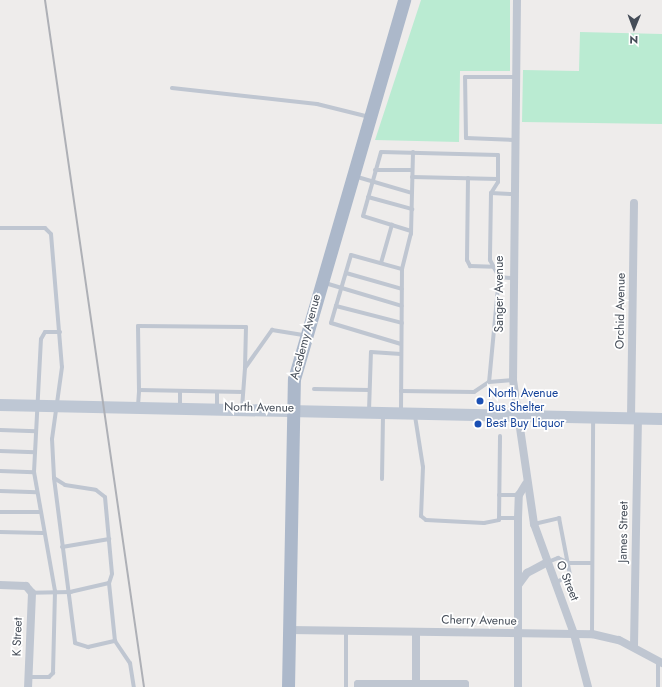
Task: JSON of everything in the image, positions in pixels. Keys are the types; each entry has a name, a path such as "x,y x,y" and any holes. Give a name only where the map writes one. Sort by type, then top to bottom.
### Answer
{"main road":[{"name":"Academy Avenue","path":"288,687 292,409 294,379 304,335 404,0"}],"street":[{"name":"Sanger Avenue","path":"517,0 511,278 513,380 526,484"},
{"name":"Orchid Avenue","path":"634,204 634,418"},
{"name":"North Avenue","path":"0,405 217,407 401,412 517,413 593,418 662,418"},
{"name":"James Street","path":"634,418 634,646"},
{"path":"518,687 518,518 519,495 526,484"},
{"name":"O Street","path":"526,484 534,524 546,563 574,634 588,687"},
{"path":"519,584 527,573 546,563"},
{"path":"0,585 31,590"},
{"name":"K Street","path":"28,687 31,590"},
{"name":"Cherry Avenue","path":"289,630 592,634 634,646 660,662"},
{"path":"416,632 416,684"},
{"path":"358,687 358,684 465,684 465,687"}],"lane":[{"path":"514,140 466,138 465,77 516,77"},
{"path":"172,88 317,104 369,117"},
{"path":"411,230 363,216 381,152 495,154 499,156 498,179 492,193 490,260 499,277 490,382"},
{"path":"401,412 402,269 411,230 413,152"},
{"path":"376,170 412,170"},
{"path":"352,175 412,194"},
{"path":"412,177 498,179"},
{"path":"468,178 467,260 470,266 493,267"},
{"path":"492,193 512,194"},
{"path":"368,197 412,209"},
{"path":"381,263 392,225"},
{"path":"0,228 46,228 51,234 60,332 60,405 52,439 54,478 62,546 71,592 75,643 88,647 115,641"},
{"path":"401,344 333,325 336,306 351,255 402,269"},
{"path":"346,273 402,289"},
{"path":"499,277 511,278"},
{"path":"320,282 402,306"},
{"path":"336,306 402,323"},
{"path":"138,406 138,326 246,327 246,368 242,408"},
{"path":"246,368 272,330 304,335"},
{"path":"28,677 49,677 52,673 55,591 43,533 34,472 42,334 60,332"},
{"path":"369,411 371,352 401,354"},
{"path":"401,391 474,392 490,382 513,380"},
{"path":"314,389 369,390"},
{"path":"139,390 243,392"},
{"path":"180,391 180,407"},
{"path":"217,392 217,407"},
{"path":"382,479 384,411"},
{"path":"415,412 423,467 421,516 434,522 497,522 499,518 500,436"},
{"path":"592,634 593,418"},
{"path":"0,430 36,431"},
{"path":"0,451 35,452"},
{"path":"0,471 34,472"},
{"path":"54,478 65,485 102,492 105,497 112,574 108,584 115,641 130,662 134,687"},
{"path":"0,492 37,492"},
{"path":"499,495 519,495"},
{"path":"0,512 40,512"},
{"path":"499,518 518,518"},
{"path":"534,524 559,518 569,563 570,575 555,583"},
{"path":"0,532 43,533"},
{"path":"62,546 108,539"},
{"path":"546,563 558,558 569,563 592,563"},
{"path":"31,590 71,592 108,584"},
{"path":"346,631 346,687"},
{"path":"658,687 660,662"}],"green space":[{"path":"421,0 510,0 510,71 460,71 459,142 375,140"},
{"path":"580,32 662,34 662,124 522,122 523,70 579,71"}],"railway":[{"path":"45,0 144,687"}],"place":[{"name":"North Avenue Bus Shelter","path":"480,401"},
{"name":"Best Buy Liquor","path":"478,424"}]}
